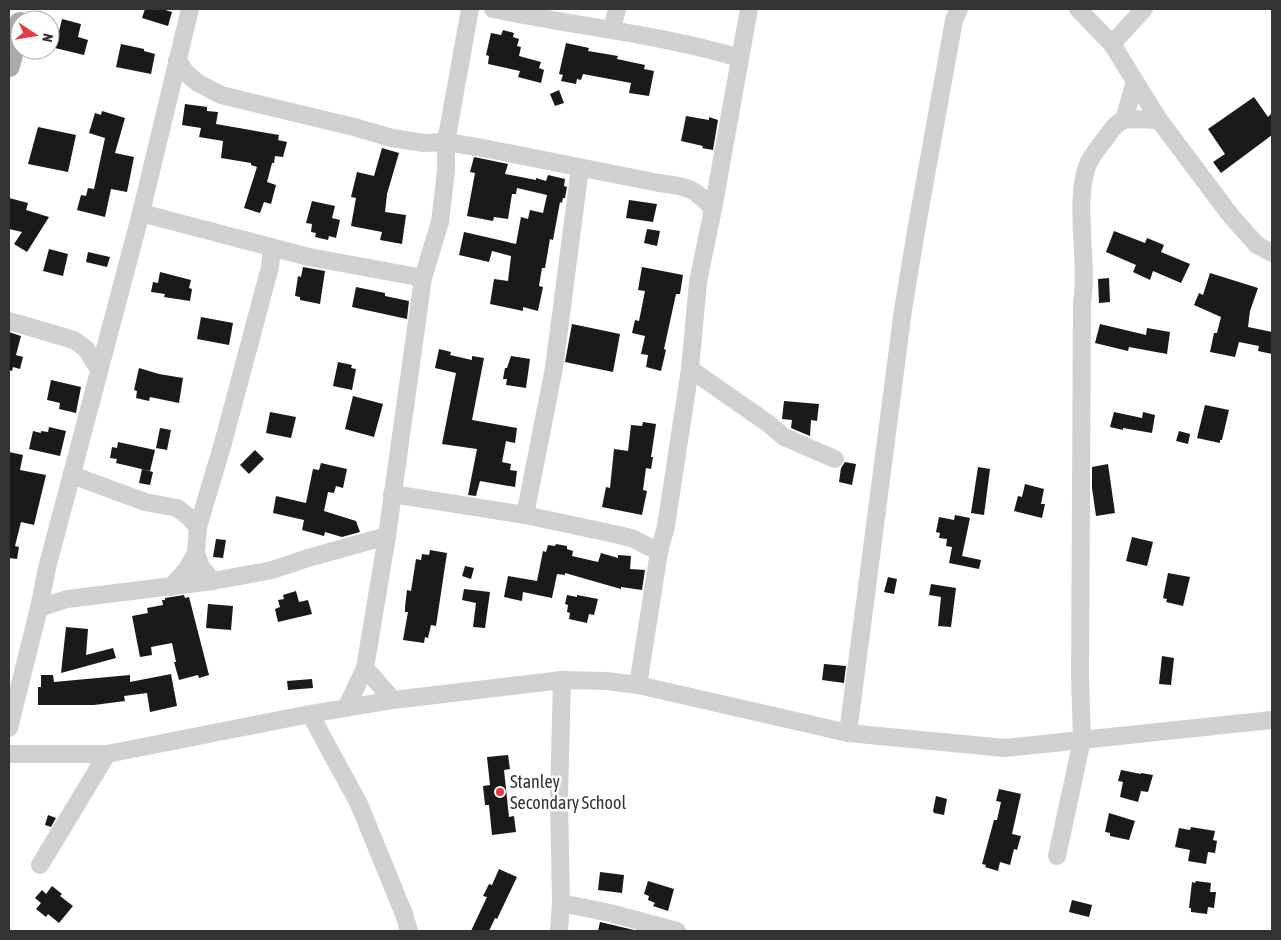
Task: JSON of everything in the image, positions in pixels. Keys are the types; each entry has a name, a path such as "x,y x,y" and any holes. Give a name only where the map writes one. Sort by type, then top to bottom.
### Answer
{"street":[{"path":"9,728 40,608 47,568 141,213 190,9"},
{"path":"346,708 365,668 387,536 423,278 440,222 446,171 446,142 470,9"},
{"path":"493,9 556,22 612,29 689,44 740,58"},
{"path":"612,29 617,9"},
{"path":"638,684 659,552 666,526 690,369 698,282 749,9"},
{"path":"848,733 903,310 954,20 959,9"},
{"path":"1078,9 1112,44 1159,120 1231,216 1257,245 1272,254"},
{"path":"1112,44 1144,9"},
{"path":"177,60 187,74 198,83 222,95 392,138 424,143 446,142 687,188 700,194 713,209"},
{"path":"1124,120 1135,81"},
{"path":"1056,856 1082,740 1080,677 1082,303 1085,285 1082,214 1083,186 1088,164 1097,149 1117,124 1124,120 1159,120"},
{"path":"424,143 446,171"},
{"path":"525,515 554,368 580,168"},
{"path":"141,213 309,256 423,278"},
{"path":"172,587 187,569 196,553 198,526 270,267 272,247"},
{"path":"9,321 74,340 86,349 99,369"},
{"path":"74,340 109,331"},
{"path":"690,369 769,424 784,438 835,459"},
{"path":"72,475 145,502 178,508 198,526"},
{"path":"392,494 525,515 634,539 659,552"},
{"path":"634,539 666,526"},
{"path":"40,608 67,599 172,587 272,570 387,536"},
{"path":"196,553 201,566 213,581"},
{"path":"365,668 393,700"},
{"path":"9,754 107,754 310,714 393,700 562,680 638,684 848,733 1005,748 1272,718"},
{"path":"559,931 561,903 559,799 562,680"},
{"path":"310,714 359,804 404,914 408,931"},
{"path":"40,865 107,754"},
{"path":"561,903 610,913 677,931"}],"building":[{"path":"145,9 162,9 172,12 168,26 142,18"},
{"path":"62,19 81,24 78,37 88,40 84,55 60,49"},
{"path":"503,30 514,33 513,37 519,39 517,46 521,47 519,56 541,62 539,68 544,70 541,83 518,77 520,71 488,64 489,56 486,55 491,33 501,35"},
{"path":"566,43 589,48 588,51 618,56 617,59 645,65 644,69 654,71 649,96 629,93 631,83 583,74 581,80 577,79 576,84 561,81 563,75 559,74"},
{"path":"121,44 144,49 144,51 155,54 151,74 116,67"},
{"path":"559,90 564,103 555,106 550,94"},
{"path":"1254,97 1268,117 1272,113 1272,135 1221,173 1213,162 1225,154 1208,129"},
{"path":"185,104 207,107 207,111 218,112 216,124 279,135 278,140 287,142 283,157 275,156 267,182 276,185 271,204 264,202 260,213 244,208 257,167 251,165 251,163 221,158 223,141 199,137 201,128 182,125"},
{"path":"102,111 125,118 115,153 134,157 127,192 111,189 105,217 77,210 81,195 86,196 88,188 94,189 105,138 89,133 95,113 101,115"},
{"path":"686,116 709,120 709,117 718,120 713,150 681,141"},
{"path":"38,127 76,135 68,172 28,164"},
{"path":"382,148 399,153 387,194 385,212 406,215 402,244 380,240 382,232 351,226 356,198 351,197 357,172 374,176"},
{"path":"474,157 508,164 505,174 546,181 548,175 565,179 564,186 567,187 565,198 563,198 562,203 560,202 553,240 550,239 545,268 542,268 539,286 543,287 538,311 523,307 523,311 490,304 494,279 508,281 511,256 492,251 489,262 459,255 464,232 516,244 521,217 528,219 530,210 543,213 547,195 517,188 516,194 512,194 508,219 494,217 493,221 467,216 475,173 470,172"},
{"path":"9,198 28,203 26,210 49,217 27,252 14,244 22,232 9,229"},
{"path":"629,200 657,204 653,222 626,218"},
{"path":"312,201 335,206 332,218 340,220 336,238 329,236 328,240 315,237 316,233 311,232 312,224 306,223"},
{"path":"647,229 660,231 657,246 644,243"},
{"path":"1114,231 1145,243 1147,238 1164,245 1161,252 1190,264 1181,283 1153,271 1150,280 1133,272 1136,265 1106,252"},
{"path":"49,249 68,254 63,276 43,271"},
{"path":"88,252 110,257 107,267 86,262"},
{"path":"303,267 325,271 320,304 300,300 300,297 295,296 298,276 301,277"},
{"path":"642,267 683,275 680,294 676,294 661,371 646,367 648,355 641,354 645,336 632,333 635,320 639,321 645,291 638,290"},
{"path":"160,272 191,280 189,288 192,289 190,301 164,297 165,294 151,292 153,282 158,283"},
{"path":"1210,273 1258,288 1250,311 1248,327 1272,332 1272,354 1258,351 1259,346 1239,342 1235,357 1210,352 1214,333 1217,333 1221,317 1194,305 1199,293 1203,295"},
{"path":"1109,278 1110,302 1099,303 1098,279"},
{"path":"356,287 385,293 385,296 409,301 407,319 352,307"},
{"path":"201,317 233,323 229,345 197,339"},
{"path":"572,324 620,334 613,372 565,362"},
{"path":"1100,324 1146,335 1147,328 1170,332 1167,354 1129,347 1128,351 1095,343"},
{"path":"9,332 21,336 16,355 23,357 20,369 13,367 12,371 9,370"},
{"path":"439,349 451,352 450,355 472,360 472,356 484,358 472,420 517,428 515,443 506,441 502,462 511,464 510,470 517,471 515,487 480,481 476,496 468,495 477,449 442,444 456,373 435,368"},
{"path":"511,356 530,359 526,388 506,385 507,379 503,379 505,368 507,368"},
{"path":"338,362 352,365 351,368 356,369 352,390 333,386"},
{"path":"139,368 183,378 179,403 150,397 149,401 136,398 137,391 134,390"},
{"path":"51,380 81,387 76,413 59,409 60,403 47,400"},
{"path":"353,396 383,404 374,437 345,429"},
{"path":"784,401 819,404 817,421 811,420 810,436 791,428 792,420 782,419"},
{"path":"1205,405 1229,410 1220,443 1197,438"},
{"path":"270,412 296,417 291,438 266,433"},
{"path":"1114,412 1142,418 1143,412 1155,415 1152,433 1110,427"},
{"path":"643,422 656,424 651,469 646,468 643,490 647,491 642,515 602,507 606,487 610,488 614,449 628,451 631,425 642,426"},
{"path":"49,427 66,431 60,456 29,449 33,431 48,432"},
{"path":"160,428 171,430 167,450 156,448"},
{"path":"1179,431 1190,434 1188,444 1176,441"},
{"path":"118,442 155,450 150,471 116,463 117,459 110,458 112,447 117,448"},
{"path":"255,450 264,459 249,474 240,465"},
{"path":"9,452 23,455 20,470 46,475 34,525 21,522 15,546 19,547 17,559 9,558"},
{"path":"845,462 856,464 852,485 839,482 841,468"},
{"path":"321,463 347,469 343,488 336,486 334,493 328,492 324,511 356,521 360,532 342,537 325,532 324,536 302,530 304,520 273,513 276,496 306,503 313,469 319,470"},
{"path":"1108,464 1115,513 1096,516 1092,488 1092,467"},
{"path":"978,467 990,469 984,515 971,513"},
{"path":"142,469 153,472 150,485 139,483"},
{"path":"1025,484 1044,489 1041,504 1045,504 1042,518 1014,511 1018,496 1022,497"},
{"path":"955,515 970,518 962,556 981,560 979,569 949,563 952,547 946,546 947,539 939,538 940,533 936,532 939,517 954,520"},
{"path":"1132,537 1153,542 1147,566 1126,561"},
{"path":"216,539 226,540 223,558 213,557"},
{"path":"556,544 567,546 567,549 573,551 572,556 598,562 601,553 618,558 618,555 631,556 630,569 645,570 642,590 621,587 621,589 565,573 565,575 557,574 552,598 523,592 522,601 504,597 508,576 537,581 543,551 546,552 548,545 555,546"},
{"path":"430,550 447,553 436,626 431,625 428,638 425,637 424,643 403,640 408,612 405,612 407,590 411,591 416,559 421,560 422,554 429,555"},
{"path":"465,566 474,568 471,579 462,576"},
{"path":"1168,573 1190,577 1183,606 1166,602 1167,599 1163,598"},
{"path":"888,577 897,579 894,594 884,592"},
{"path":"931,584 956,588 951,627 938,626 941,597 929,595"},
{"path":"464,589 490,592 485,628 473,627 476,603 462,600"},
{"path":"296,591 299,602 308,600 312,614 278,622 275,609 280,607 278,600 284,599 283,595"},
{"path":"184,595 185,598 189,597 209,675 199,678 198,675 179,680 174,662 176,662 172,643 151,647 152,655 140,657 132,616 148,613 147,608 163,605 162,600 165,600 165,598"},
{"path":"567,595 598,599 594,615 589,614 587,623 569,619 568,605 565,604"},
{"path":"208,604 233,606 231,630 206,628"},
{"path":"66,627 88,629 86,655 113,648 116,658 61,673"},
{"path":"1162,656 1174,658 1171,685 1159,684"},
{"path":"824,664 846,666 844,683 822,680"},
{"path":"171,674 177,706 150,712 147,693 124,696 125,701 94,705 38,705 38,687 41,687 41,675 53,675 54,682 130,675 130,682"},
{"path":"312,679 313,688 288,690 287,681"},
{"path":"508,755 510,769 504,770 509,817 514,816 516,832 492,835 489,805 485,805 483,786 490,785 487,757"},
{"path":"1121,770 1153,775 1148,792 1141,791 1138,802 1120,797 1123,782 1118,781"},
{"path":"999,789 1021,794 1012,834 1021,836 1017,850 1014,849 1010,865 1000,862 998,871 985,867 986,865 982,864 994,820 997,820 1001,802 996,801"},
{"path":"936,796 947,799 944,815 934,813 933,811"},
{"path":"1109,813 1135,821 1129,840 1110,836 1110,833 1105,832"},
{"path":"48,815 56,818 51,827 45,825"},
{"path":"1191,827 1215,831 1213,840 1217,841 1215,853 1208,852 1206,864 1188,861 1190,850 1175,847 1179,828 1190,830"},
{"path":"499,869 517,877 497,919 495,918 489,931 471,931 487,897 483,896 489,884 492,885"},
{"path":"600,872 624,875 622,893 598,890"},
{"path":"648,881 674,889 668,911 653,906 655,903 648,900 649,896 644,894"},
{"path":"1196,881 1211,883 1210,892 1216,892 1214,908 1208,907 1207,914 1191,912 1191,908 1189,908 1192,882 1195,883"},
{"path":"52,886 62,894 60,896 73,906 59,923 48,914 46,917 36,909 41,903 35,898 42,890 46,894"},
{"path":"1072,900 1092,905 1089,917 1069,912"},
{"path":"600,922 634,930 634,931 598,931"}],"place":[{"name":"Stanley Secondary School","path":"500,792"}]}
